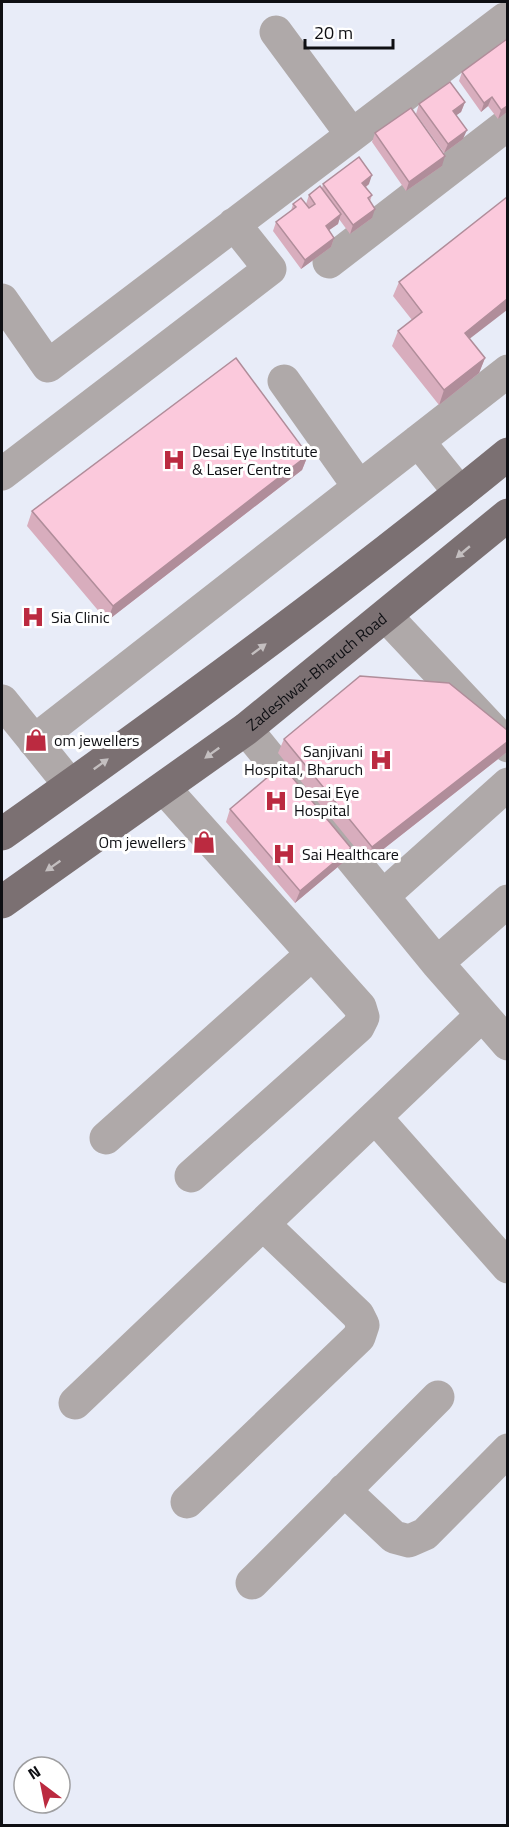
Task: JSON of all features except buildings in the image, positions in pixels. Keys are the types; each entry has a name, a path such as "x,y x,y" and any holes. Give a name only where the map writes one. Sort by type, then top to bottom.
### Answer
{"main road":[{"path":"2,834 236,666 507,454"},
{"name":"Zadeshwar-Bharuch Road","path":"2,902 246,729 507,515"}],"street":[{"path":"2,300 48,366 505,20"},
{"path":"276,32 352,135"},
{"path":"328,262 507,124"},
{"path":"2,474 270,269 234,224"},
{"path":"34,741 507,371"},
{"path":"284,381 359,487"},
{"path":"418,441 460,493"},
{"path":"386,616 507,746"},
{"path":"2,702 70,785"},
{"path":"246,729 384,895 437,963 506,1040"},
{"path":"384,895 507,784"},
{"path":"164,788 360,1007 363,1017 358,1027 190,1176"},
{"path":"437,963 507,901"},
{"path":"106,1138 312,954"},
{"path":"75,1403 482,1015"},
{"path":"375,1117 507,1267"},
{"path":"187,1502 359,1337 363,1325 358,1314 263,1224"},
{"path":"252,1583 438,1397"},
{"path":"344,1490 394,1538 409,1541 425,1534 507,1450"}],"place":[{"name":"Desai Eye Institute & Laser Centre","path":"174,460"},
{"name":"Sia Clinic","path":"33,617"},
{"name":"om jewellers","path":"36,740"},
{"name":"Sanjivani Hospital, Bharuch","path":"381,760"},
{"name":"Desai Eye Hospital","path":"276,801"},
{"name":"Om jewellers","path":"204,842"},
{"name":"Sai Healthcare","path":"284,854"}]}
